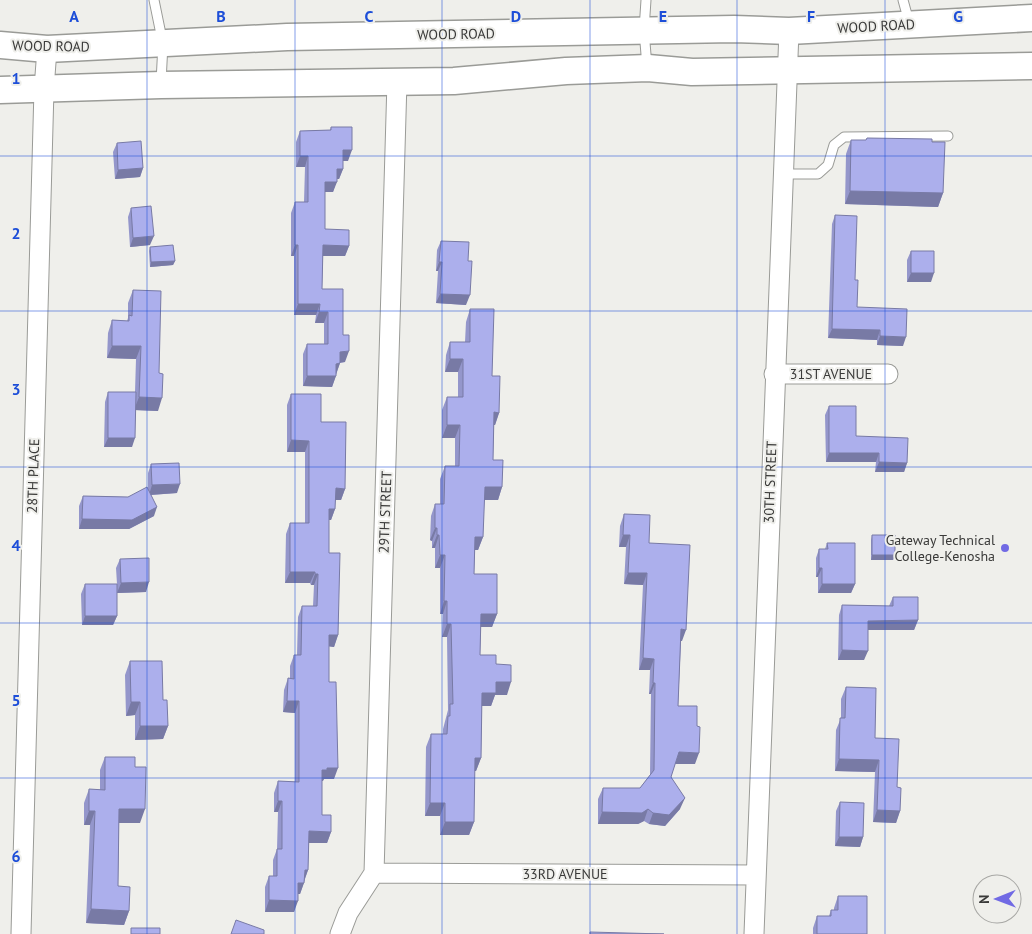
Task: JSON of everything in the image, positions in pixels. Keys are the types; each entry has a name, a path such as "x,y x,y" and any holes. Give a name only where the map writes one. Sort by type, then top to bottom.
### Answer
{"street":[{"name":"WOOD ROAD","path":"0,45 47,49 645,21 789,31 906,12 1032,18"},
{"name":"30TH STREET","path":"754,934 774,374 789,31"},
{"name":"28TH PLACE","path":"21,934 44,89 47,49"},
{"path":"0,90 161,85 454,81 566,71 648,68 692,72 787,72 1032,66"},
{"name":"29TH STREET","path":"374,873 398,81"},
{"name":"31ST AVENUE","path":"774,374 888,374"},
{"path":"340,934 348,913 374,873"},
{"name":"33RD AVENUE","path":"374,873 756,875"}],"lane":[{"path":"154,0 163,44 161,85"},
{"path":"646,0 645,21 648,68"},
{"path":"645,21 652,0"},
{"path":"782,174 818,174 828,165 834,145 844,136 948,136"}],"building":[{"path":"331,127 352,127 352,150 343,150 343,169 337,169 337,182 325,182 325,229 349,230 349,246 323,245 322,289 343,289 343,335 349,335 349,351 340,352 340,363 336,364 336,376 307,376 307,344 328,344 328,312 319,312 320,304 298,304 298,245 295,245 295,202 308,202 308,156 300,156 300,131 331,130"},
{"path":"867,138 932,139 932,142 945,142 943,193 850,191 851,140 866,140"},
{"path":"141,141 143,168 118,170 117,143"},
{"path":"151,206 154,236 133,238 131,208"},
{"path":"835,215 857,216 855,280 858,280 857,307 907,309 906,337 880,336 880,330 832,329"},
{"path":"441,241 469,242 468,261 472,261 470,295 440,294 442,262 439,262"},
{"path":"173,245 175,261 151,262 150,247"},
{"path":"911,251 934,251 934,273 911,273"},
{"path":"133,290 161,291 159,373 163,374 162,398 139,397 141,346 112,346 112,320 129,321 129,315 132,316"},
{"path":"470,309 494,309 492,376 500,376 499,413 494,412 493,460 503,460 502,487 485,487 483,537 475,537 474,574 497,574 497,614 481,614 480,655 496,655 496,664 511,665 511,682 496,682 496,693 482,693 481,758 475,758 474,822 445,822 445,803 430,803 431,734 447,734 450,704 453,704 451,624 447,624 447,601 444,601 445,555 440,555 439,535 437,535 437,528 435,528 435,504 444,504 445,466 459,466 460,425 447,425 447,397 463,397 463,359 450,359 450,342 470,342"},
{"path":"108,392 136,392 135,438 108,438"},
{"path":"291,394 321,394 321,422 346,422 345,489 336,488 335,509 329,509 329,553 340,553 338,635 329,635 329,682 336,682 338,768 322,770 322,815 331,815 331,832 309,831 308,870 305,870 304,883 298,883 298,901 269,900 269,876 277,876 277,849 282,849 282,801 278,801 278,781 299,782 299,701 287,701 288,678 294,679 294,655 301,655 302,606 317,606 318,574 315,574 315,572 290,572 290,523 309,523 309,441 291,440"},
{"path":"829,406 856,406 856,436 908,438 907,463 879,462 879,453 829,453"},
{"path":"179,463 180,484 152,485 151,464"},
{"path":"147,487 157,507 132,520 82,519 83,496 128,497"},
{"path":"624,514 650,515 649,543 690,545 686,630 681,629 678,706 697,706 697,726 700,727 699,753 679,752 671,777 685,798 669,815 653,813 648,809 642,813 602,812 603,788 640,788 654,770 654,659 643,658 647,573 628,573 630,535 623,535"},
{"path":"872,535 895,535 895,555 872,555"},
{"path":"827,543 855,543 855,584 822,584 822,568 819,568 819,549 828,549"},
{"path":"149,558 149,582 121,583 120,559"},
{"path":"85,584 117,584 117,616 85,616"},
{"path":"893,597 918,597 918,620 868,621 868,651 842,650 842,605 893,606"},
{"path":"130,661 162,661 163,700 167,700 168,726 140,726 140,702 131,702"},
{"path":"846,687 876,688 875,738 899,739 897,787 901,788 900,811 877,810 879,760 839,759 840,718 845,718"},
{"path":"105,757 135,757 135,767 146,767 145,809 119,809 118,886 130,887 129,911 91,909 95,811 89,811 89,789 105,790"},
{"path":"840,802 864,803 863,837 839,837"},
{"path":"838,896 867,896 867,934 817,934 817,916 831,916 831,910 838,910"},
{"path":"236,920 264,930 264,934 231,934"},
{"path":"131,928 160,928 160,934 131,934"},
{"path":"590,932 664,934 590,934"}],"place":[{"name":"Gateway Technical College-Kenosha","path":"1005,548"}]}
